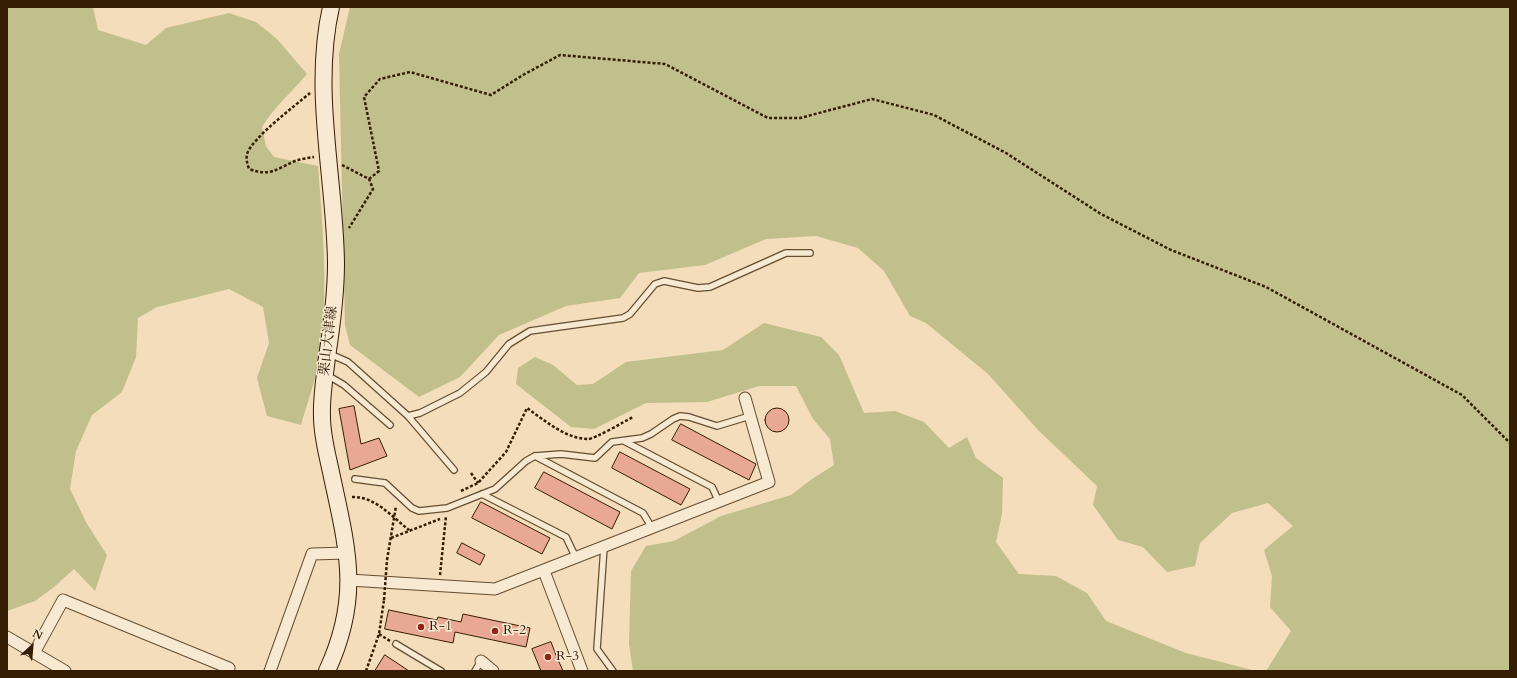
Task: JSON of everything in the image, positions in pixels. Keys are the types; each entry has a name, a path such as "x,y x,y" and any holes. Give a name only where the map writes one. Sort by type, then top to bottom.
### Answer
{"main road":[{"name":"栗山大津線","path":"327,671 341,634 347,608 349,580 347,552 326,447 322,417 325,374 333,313 336,263 323,86 328,21 331,7"}],"street":[{"path":"349,580 495,589 768,482 745,398"},
{"path":"270,671 312,554 347,552"},
{"path":"544,571 582,671"},
{"path":"34,653 63,600 230,670"},
{"path":"7,637 65,671"},
{"path":"481,661 493,671"}],"lane":[{"path":"408,416 420,413 460,393 486,372 510,344 530,331 623,318 630,314 654,284 664,281 698,288 710,287 786,253 810,254"},
{"path":"328,352 348,362 408,416 454,470"},
{"path":"325,374 344,385 390,425"},
{"path":"355,479 385,483 412,508 419,511 447,508 495,489 504,483 526,461 535,456 561,454 594,458 612,442 651,434 680,416 717,426 750,416"},
{"path":"623,440 712,487 719,502"},
{"path":"535,456 643,513 652,528"},
{"path":"482,494 566,537 576,558"},
{"path":"604,547 597,649 613,671"},
{"path":"396,644 441,671"},
{"path":"475,671 481,661"}],"path":[{"path":"369,179 379,171 364,97 380,79 410,72 491,95 523,75 560,55 664,64 768,118 800,118 872,99 934,116 1006,153 1101,214 1164,246 1266,287 1462,395 1510,443"},
{"path":"323,86 314,89 254,142 248,153 246,162 249,169 261,173 277,171 296,160 318,156 369,179 372,189 363,207 350,227 335,240"},
{"path":"470,473 478,483"},
{"path":"366,671 379,634 384,600 387,560 398,495"},
{"path":"352,496 362,496 371,499 410,531"},
{"path":"391,538 452,514"}],"shaded area":[{"path":"7,7 93,7 98,30 146,45 166,28 229,13 256,22 277,39 307,74 278,106 262,127 266,146 274,157 318,166 324,263 324,312 319,360 301,425 267,416 257,378 269,343 263,307 229,289 157,307 138,318 136,357 122,392 92,415 76,451 70,489 87,524 107,555 95,591 74,569 54,587 35,601 7,611"},
{"path":"350,7 1510,7 1510,671 1266,671 1291,631 1270,607 1272,576 1264,550 1293,526 1268,503 1232,513 1200,543 1195,566 1167,572 1143,547 1118,540 1093,505 1097,486 1039,431 988,374 926,323 910,316 884,271 858,248 816,236 766,239 705,265 639,273 620,298 566,306 499,335 460,377 419,397 350,345 345,325 339,54"},
{"path":"764,323 821,337 839,355 864,413 895,411 924,422 949,448 967,437 976,458 1003,478 1002,514 996,542 1019,574 1056,576 1087,593 1106,621 1186,653 1256,671 633,671 629,644 631,571 646,546 674,541 721,516 791,495 834,465 830,439 813,419 796,386 759,386 707,402 646,403 594,429 571,427 516,384 518,368 535,357 553,365 577,385 593,384 626,362 723,350"}],"building":[{"path":"354,406 361,444 379,438 387,456 350,470 339,409"},
{"path":"777,408 786,411 789,420 786,429 777,432 768,429 765,420 768,411"},
{"path":"681,424 756,464 749,480 672,440"},
{"path":"620,452 690,489 681,505 612,468"},
{"path":"544,472 620,512 612,529 535,488"},
{"path":"481,502 550,538 542,554 472,518"},
{"path":"462,543 485,555 480,565 457,553"},
{"path":"389,610 437,620 438,617 461,622 463,614 530,628 526,647 455,632 453,643 385,629"},
{"name":"R-3","path":"551,642 563,671 541,671 532,649"},
{"path":"385,655 409,671 375,671"}],"place":[{"name":"R-1","path":"421,627"},
{"name":"R-2","path":"495,631"},
{"name":"R-3","path":"548,657"}]}
